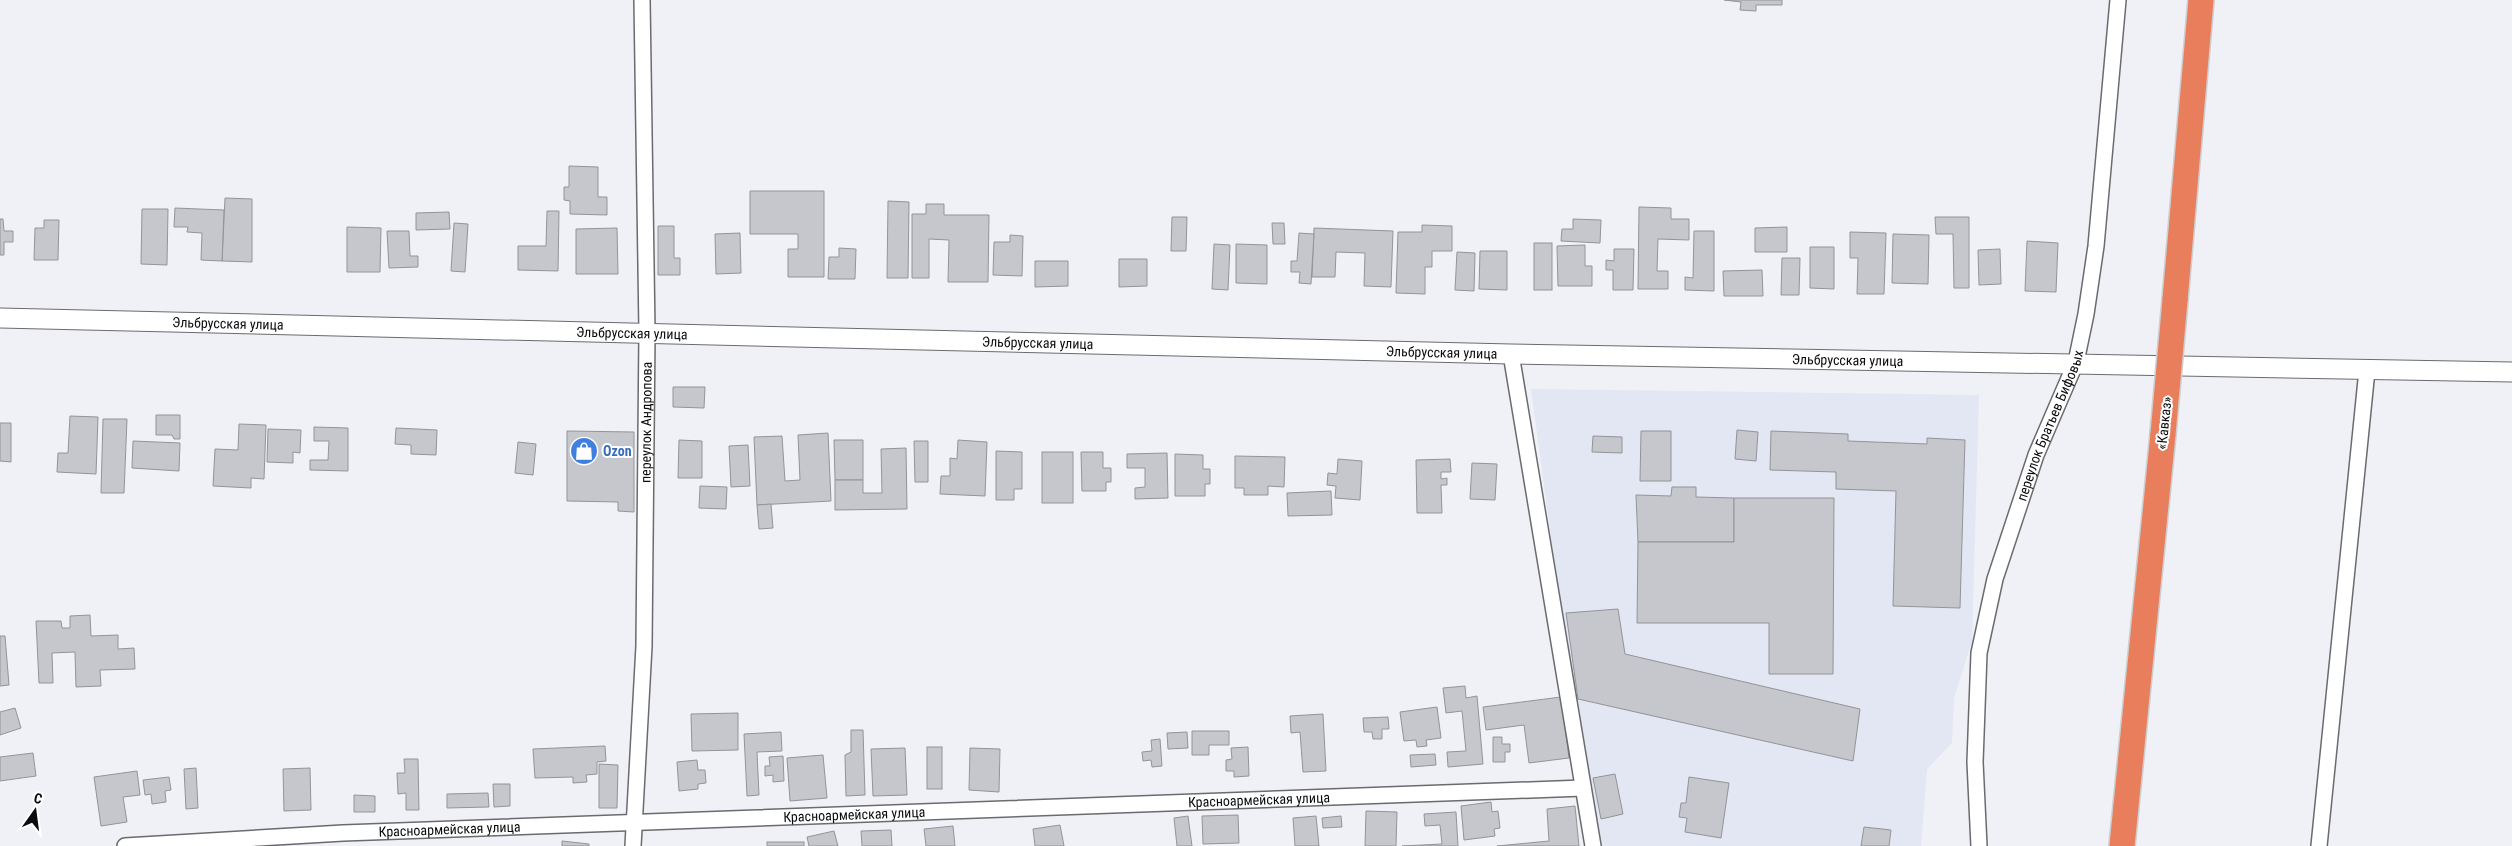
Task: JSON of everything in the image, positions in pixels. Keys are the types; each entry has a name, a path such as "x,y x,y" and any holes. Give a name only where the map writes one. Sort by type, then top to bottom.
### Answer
{"highway":[{"name":"«Кавказ»","path":"2122,846 2163,434 2201,0"}],"street":[{"name":"переулок Андропова","path":"633,846 644,646 647,332 642,0"},
{"name":"переулок Братьев Бифовых","path":"1979,846 1974,762 1979,653 1995,579 2036,454 2076,362 2086,314 2096,246 2118,0"},
{"name":"Эльбрусская улица","path":"0,318 1511,354 2076,362 2512,372"},
{"path":"1511,354 1593,846"},
{"path":"2319,846 2367,370"},
{"name":"Красноармейская улица","path":"124,846 343,833 1583,788"}],"shaded area":[{"path":"1531,389 1979,395 1972,641 1954,698 1952,743 1927,769 1921,846 1597,846 1574,709"}],"building":[{"path":"1724,0 1782,0 1782,5 1756,5 1756,11 1740,10 1741,2"},
{"path":"569,166 598,167 598,197 607,197 607,215 570,214 570,201 564,200 564,187 569,187"},
{"path":"750,191 824,191 824,277 788,277 788,249 798,249 798,234 750,234"},
{"path":"225,198 252,199 252,262 222,261"},
{"path":"888,201 909,202 908,278 887,278"},
{"path":"926,204 944,204 944,215 989,215 988,282 948,282 949,240 929,239 929,278 912,278 912,214 926,214"},
{"path":"1639,207 1671,208 1671,219 1689,219 1689,240 1658,239 1657,271 1668,271 1668,289 1638,289"},
{"path":"175,208 224,210 222,261 201,260 202,233 187,232 188,227 174,227"},
{"path":"142,209 168,209 167,265 141,264"},
{"path":"547,211 559,211 558,271 518,270 518,246 546,246"},
{"path":"449,212 450,229 416,230 416,213"},
{"path":"1172,217 1187,217 1186,251 1171,251"},
{"path":"1935,217 1969,217 1969,288 1954,288 1953,234 1936,234"},
{"path":"0,219 3,219 4,231 13,231 13,242 4,242 4,255 0,255"},
{"path":"1573,219 1601,220 1600,243 1561,241 1562,229 1573,229"},
{"path":"44,220 59,220 58,260 34,260 35,228 44,228"},
{"path":"454,223 468,224 465,272 451,271"},
{"path":"1272,223 1284,223 1285,244 1273,244"},
{"path":"1422,225 1452,226 1452,251 1432,251 1432,267 1425,267 1425,294 1396,293 1398,232 1422,232"},
{"path":"658,226 674,226 674,258 680,258 680,275 658,275"},
{"path":"347,227 381,228 380,272 347,272"},
{"path":"1787,227 1787,252 1755,252 1755,228"},
{"path":"617,228 618,274 576,274 576,229"},
{"path":"1314,228 1393,231 1391,287 1364,286 1365,253 1336,252 1335,277 1312,277"},
{"path":"387,231 409,231 410,256 418,256 418,267 389,268"},
{"path":"1694,231 1714,231 1714,291 1685,290 1685,277 1693,278"},
{"path":"1850,232 1886,233 1884,294 1857,294 1858,258 1850,258"},
{"path":"740,233 741,273 716,274 715,234"},
{"path":"1299,233 1314,234 1311,284 1299,283 1300,272 1291,272 1291,261 1297,261"},
{"path":"1893,234 1929,235 1928,284 1892,283"},
{"path":"1010,235 1023,236 1022,276 993,275 994,242 1010,242"},
{"path":"2027,241 2058,243 2056,292 2025,291"},
{"path":"1534,243 1552,243 1552,290 1534,290"},
{"path":"1214,244 1230,245 1228,290 1212,289"},
{"path":"1236,244 1267,245 1267,284 1236,283"},
{"path":"1585,245 1585,266 1592,266 1592,286 1558,286 1557,246"},
{"path":"1810,247 1834,247 1834,289 1810,288"},
{"path":"839,248 856,249 855,279 828,279 829,257 839,257"},
{"path":"1614,249 1634,249 1633,290 1613,290 1613,270 1606,270 1606,260 1614,261"},
{"path":"2000,249 2001,284 1979,285 1978,250"},
{"path":"1480,251 1507,251 1507,290 1479,289"},
{"path":"1457,252 1475,253 1474,291 1455,290"},
{"path":"1782,258 1800,258 1799,295 1781,295"},
{"path":"1119,259 1147,259 1147,286 1119,287"},
{"path":"1035,261 1068,261 1068,286 1035,287"},
{"path":"1762,270 1763,296 1724,296 1723,271"},
{"path":"673,387 705,387 704,408 673,407"},
{"path":"156,415 180,415 180,439 174,439 172,435 156,435"},
{"path":"70,416 98,417 96,474 57,472 58,453 68,453"},
{"path":"103,419 127,419 124,493 101,493"},
{"path":"0,423 11,423 11,462 0,461"},
{"path":"239,424 266,425 264,479 251,478 251,488 213,486 215,449 238,450"},
{"path":"314,427 348,428 348,471 310,470 310,460 328,460 329,441 314,441"},
{"path":"396,428 437,430 436,455 411,454 411,445 395,444"},
{"path":"268,429 301,430 300,453 293,452 293,463 267,462"},
{"path":"1737,430 1758,432 1756,461 1735,459"},
{"path":"567,431 634,432 634,512 618,511 618,502 567,501"},
{"path":"1641,431 1671,431 1671,481 1640,481"},
{"path":"1771,431 1848,434 1848,441 1927,444 1927,438 1965,440 1960,608 1893,606 1896,491 1836,489 1836,472 1770,470"},
{"path":"828,433 831,501 757,505 754,437 782,436 785,481 800,480 798,435"},
{"path":"1593,436 1622,437 1622,453 1592,452"},
{"path":"679,440 702,441 702,478 678,478"},
{"path":"834,440 863,440 863,480 835,480"},
{"path":"958,440 987,442 985,496 940,494 941,476 950,476 950,458 957,459"},
{"path":"133,441 180,443 179,471 132,468"},
{"path":"914,441 928,441 928,482 915,482"},
{"path":"518,442 536,444 533,475 515,473"},
{"path":"748,445 750,486 731,487 729,446"},
{"path":"906,448 907,509 835,510 835,480 863,480 863,493 882,493 881,449"},
{"path":"996,451 1022,452 1022,489 1014,489 1014,500 996,500"},
{"path":"1042,452 1073,452 1073,503 1042,503"},
{"path":"1081,452 1103,452 1103,468 1111,468 1111,482 1106,482 1106,491 1082,491"},
{"path":"1167,453 1168,498 1135,499 1135,488 1145,487 1145,468 1127,468 1127,454"},
{"path":"1175,454 1203,455 1203,469 1210,469 1210,484 1205,484 1205,496 1175,496"},
{"path":"1235,456 1285,457 1284,487 1268,486 1268,495 1244,495 1244,488 1235,488"},
{"path":"1338,459 1362,461 1360,500 1335,498 1336,486 1327,485 1328,473 1337,474"},
{"path":"1450,459 1451,472 1441,472 1441,479 1447,478 1447,485 1441,485 1442,513 1417,513 1416,460"},
{"path":"1472,463 1497,464 1495,500 1470,499"},
{"path":"700,486 727,487 726,509 699,508"},
{"path":"1672,487 1696,487 1696,497 1734,498 1734,542 1638,542 1636,495 1671,496"},
{"path":"1331,491 1332,515 1288,516 1287,493"},
{"path":"1734,498 1834,498 1833,674 1769,674 1769,623 1637,623 1638,542 1734,542"},
{"path":"771,504 773,528 759,529 757,505"},
{"path":"1618,609 1625,654 1860,709 1853,761 1578,699 1566,613"},
{"path":"90,615 91,636 118,635 118,649 134,648 135,669 100,670 101,686 76,687 75,652 52,653 53,683 39,683 36,621 61,621 62,628 70,628 70,616"},
{"path":"0,636 5,636 9,685 0,686"},
{"path":"1465,686 1466,698 1477,696 1483,764 1448,767 1447,752 1466,751 1462,711 1446,713 1443,688"},
{"path":"1561,697 1569,758 1529,763 1524,725 1486,730 1483,707"},
{"path":"1437,707 1441,738 1426,740 1427,746 1417,747 1416,740 1404,741 1400,712"},
{"path":"15,708 21,728 0,735 0,712"},
{"path":"738,713 738,750 692,751 691,714"},
{"path":"1323,714 1326,771 1303,772 1300,732 1291,733 1290,716"},
{"path":"1388,717 1389,729 1382,729 1382,739 1373,739 1372,732 1364,732 1363,718"},
{"path":"851,730 863,730 865,795 846,796 845,755 851,752"},
{"path":"1192,731 1229,731 1229,745 1209,745 1209,755 1192,755"},
{"path":"781,732 782,751 757,752 759,795 747,796 744,734"},
{"path":"1187,732 1188,748 1168,749 1167,733"},
{"path":"1493,737 1502,737 1502,744 1510,744 1510,752 1505,752 1505,762 1493,762"},
{"path":"1160,739 1162,766 1152,767 1151,760 1143,761 1142,752 1152,751 1151,740"},
{"path":"605,746 606,761 597,762 597,774 586,775 587,782 573,783 573,777 535,778 533,749"},
{"path":"927,747 942,747 942,789 927,789"},
{"path":"1248,747 1249,776 1234,777 1234,771 1226,771 1226,760 1232,759 1231,748"},
{"path":"905,748 907,795 873,796 871,749"},
{"path":"970,748 1000,749 999,792 969,790"},
{"path":"33,753 36,776 0,781 0,757"},
{"path":"1435,754 1436,765 1411,767 1410,755"},
{"path":"823,755 827,798 790,801 787,758"},
{"path":"783,756 784,781 773,782 773,775 765,776 765,766 770,766 769,757"},
{"path":"404,759 418,759 419,810 406,810 406,793 398,794 397,773 405,773"},
{"path":"697,760 698,770 705,770 706,783 698,784 698,789 679,791 677,762"},
{"path":"599,764 618,765 617,808 599,808"},
{"path":"196,768 198,808 186,809 184,769"},
{"path":"310,768 311,810 284,811 283,769"},
{"path":"137,771 140,795 123,797 127,822 101,826 94,777"},
{"path":"1615,774 1623,814 1601,819 1593,778"},
{"path":"169,777 171,790 165,791 166,802 152,804 151,794 145,795 143,780"},
{"path":"1689,777 1729,783 1721,838 1685,832 1687,818 1679,817 1681,803 1686,803"},
{"path":"493,784 510,784 510,806 494,807"},
{"path":"488,793 489,807 447,808 447,794"},
{"path":"354,795 375,796 375,812 354,812"},
{"path":"1491,802 1492,812 1498,811 1500,828 1494,829 1495,836 1464,840 1461,806"},
{"path":"1575,806 1579,846 1497,846 1549,841 1547,809"},
{"path":"1366,811 1397,812 1396,846 1365,846"},
{"path":"1456,812 1458,846 1402,846 1442,844 1440,825 1425,826 1424,814"},
{"path":"1238,815 1239,843 1203,844 1202,816"},
{"path":"1188,816 1192,846 1177,846 1174,818"},
{"path":"1316,816 1319,846 1295,846 1293,818"},
{"path":"1341,816 1342,827 1323,828 1322,818"},
{"path":"1060,825 1064,846 1035,846 1033,829"},
{"path":"953,826 955,846 926,846 924,829"},
{"path":"1864,827 1891,830 1889,846 1861,846"},
{"path":"891,830 892,846 862,846 861,831"},
{"path":"834,831 838,846 809,846 807,837"},
{"path":"562,841 589,844 589,846 562,846"},
{"path":"767,842 804,842 804,846 767,846"}],"place":[{"name":"Ozon","path":"584,451"}]}
